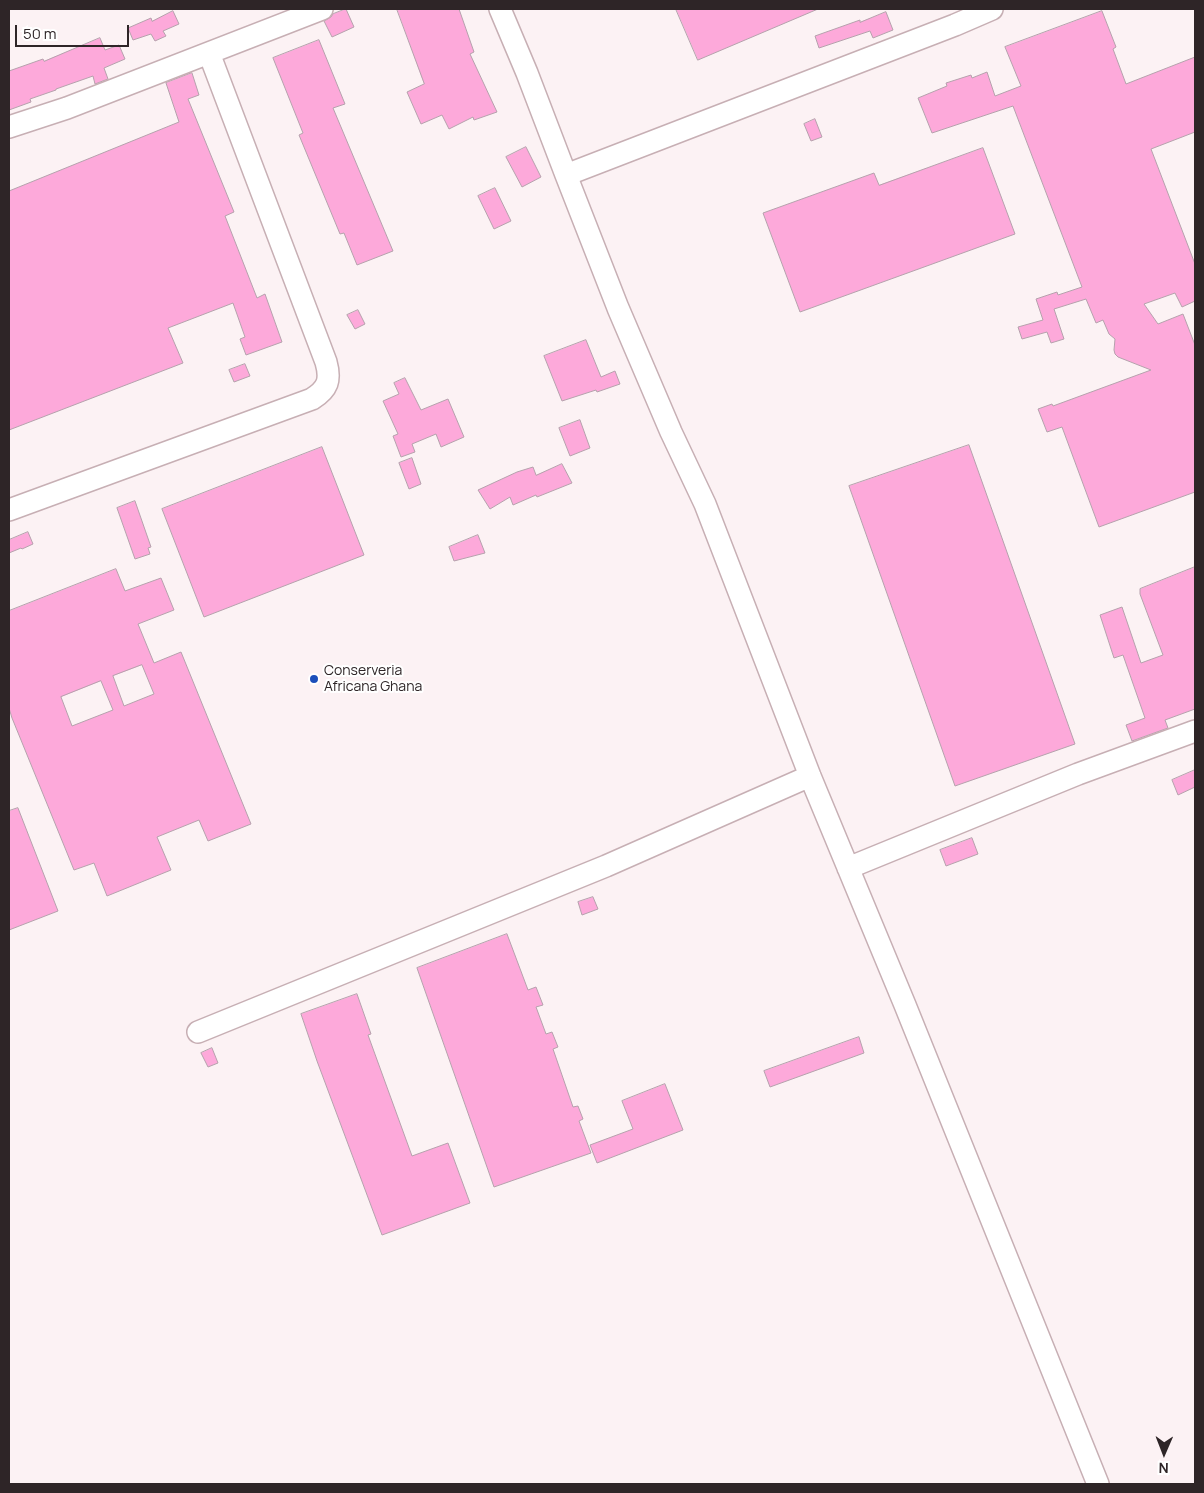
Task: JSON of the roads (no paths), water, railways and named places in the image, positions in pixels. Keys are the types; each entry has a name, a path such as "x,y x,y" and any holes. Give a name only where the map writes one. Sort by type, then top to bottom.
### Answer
{"street":[{"path":"9,127 67,108 322,9"},
{"path":"500,9 630,335 671,432 705,504 810,776 905,1005 1098,1484"},
{"path":"566,175 992,9"},
{"path":"9,510 312,399 321,393 328,383 329,373 326,362 209,53"},
{"path":"848,868 1078,774 1195,731"},
{"path":"198,1032 606,866 810,776"}],"place":[{"name":"Conserveria Africana Ghana","path":"314,679"}]}
